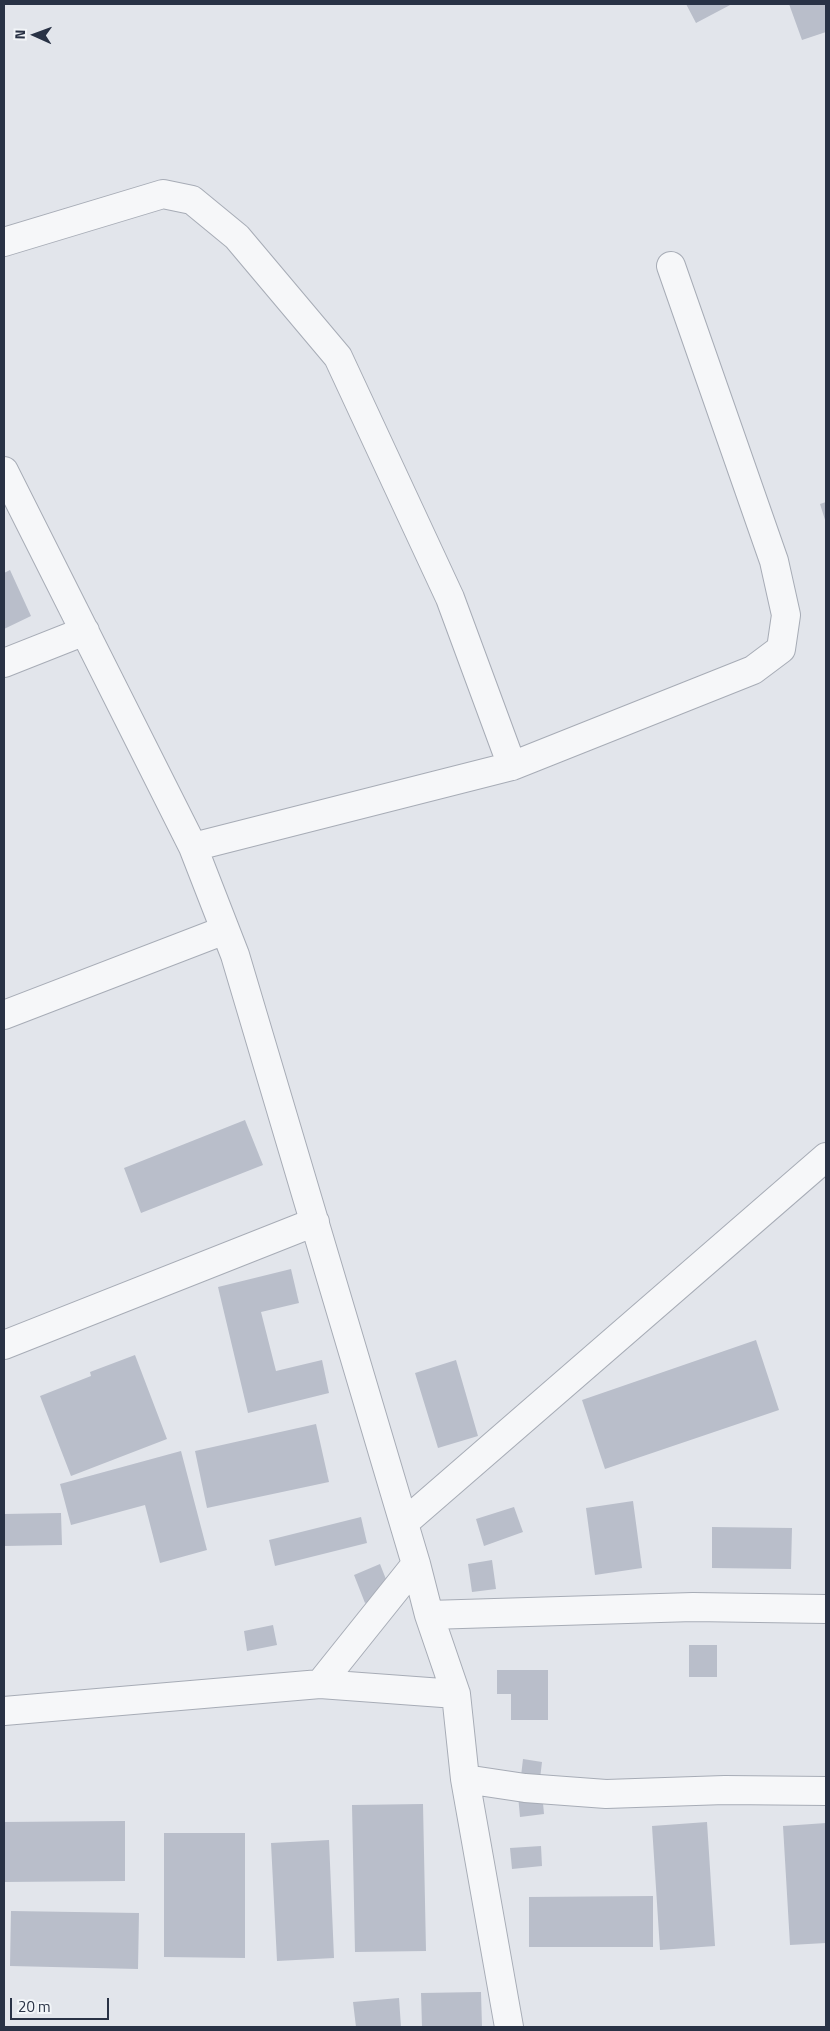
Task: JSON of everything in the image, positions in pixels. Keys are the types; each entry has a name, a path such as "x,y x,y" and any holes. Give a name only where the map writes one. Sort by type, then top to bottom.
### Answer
{"street":[{"path":"4,242 163,194 192,200 237,237 338,357 450,598 512,766"},
{"path":"193,847 512,766 753,670 781,649 786,615 774,561 671,266"},
{"path":"4,471 193,847 235,954 404,1523 429,1615 456,1694 465,1779 508,2027"},
{"path":"4,663 84,631"},
{"path":"4,1016 225,930"},
{"path":"404,1523 826,1157"},
{"path":"4,1345 315,1222"},
{"path":"320,1684 416,1564"},
{"path":"429,1615 693,1607 826,1609"},
{"path":"4,1711 320,1684 456,1694"},
{"path":"465,1779 524,1788 606,1794 725,1790 826,1791"}],"building":[{"path":"686,4 732,4 696,23"},
{"path":"789,4 826,4 826,32 802,40"},
{"path":"826,502 826,523 820,504"},
{"path":"10,570 31,616 4,629 4,573"},
{"path":"245,1120 263,1165 141,1213 124,1168"},
{"path":"291,1269 299,1303 261,1312 276,1371 322,1360 329,1393 248,1413 218,1287"},
{"path":"756,1340 779,1410 605,1469 582,1400"},
{"path":"135,1355 167,1439 71,1476 40,1396 91,1376 90,1372"},
{"path":"456,1360 478,1436 438,1448 415,1373"},
{"path":"316,1424 329,1482 207,1508 195,1451"},
{"path":"181,1451 207,1550 160,1563 145,1505 71,1525 60,1484"},
{"path":"633,1501 642,1568 595,1575 586,1508"},
{"path":"514,1507 523,1532 484,1546 476,1519"},
{"path":"61,1513 62,1545 4,1546 4,1514"},
{"path":"361,1517 367,1543 275,1566 269,1540"},
{"path":"712,1527 792,1528 791,1569 712,1568"},
{"path":"492,1560 496,1589 472,1592 468,1564"},
{"path":"380,1564 391,1592 365,1603 354,1575"},
{"path":"273,1625 277,1645 247,1651 244,1631"},
{"path":"689,1645 717,1645 717,1677 689,1677"},
{"path":"497,1670 548,1670 548,1720 511,1720 511,1694 497,1694"},
{"path":"523,1759 542,1762 539,1787 520,1785"},
{"path":"542,1792 544,1814 520,1817 518,1795"},
{"path":"423,1804 426,1951 355,1952 352,1805"},
{"path":"125,1821 125,1881 4,1882 4,1822"},
{"path":"707,1822 715,1946 660,1950 652,1826"},
{"path":"826,1823 826,1943 790,1945 783,1826"},
{"path":"164,1833 245,1833 245,1958 164,1957"},
{"path":"329,1840 334,1958 277,1961 271,1843"},
{"path":"541,1846 542,1866 512,1869 510,1848"},
{"path":"653,1896 653,1947 529,1947 529,1897"},
{"path":"11,1911 139,1913 138,1969 10,1966"},
{"path":"481,1992 482,2027 422,2027 421,1993"},
{"path":"399,1998 401,2027 356,2027 353,2002"}]}
